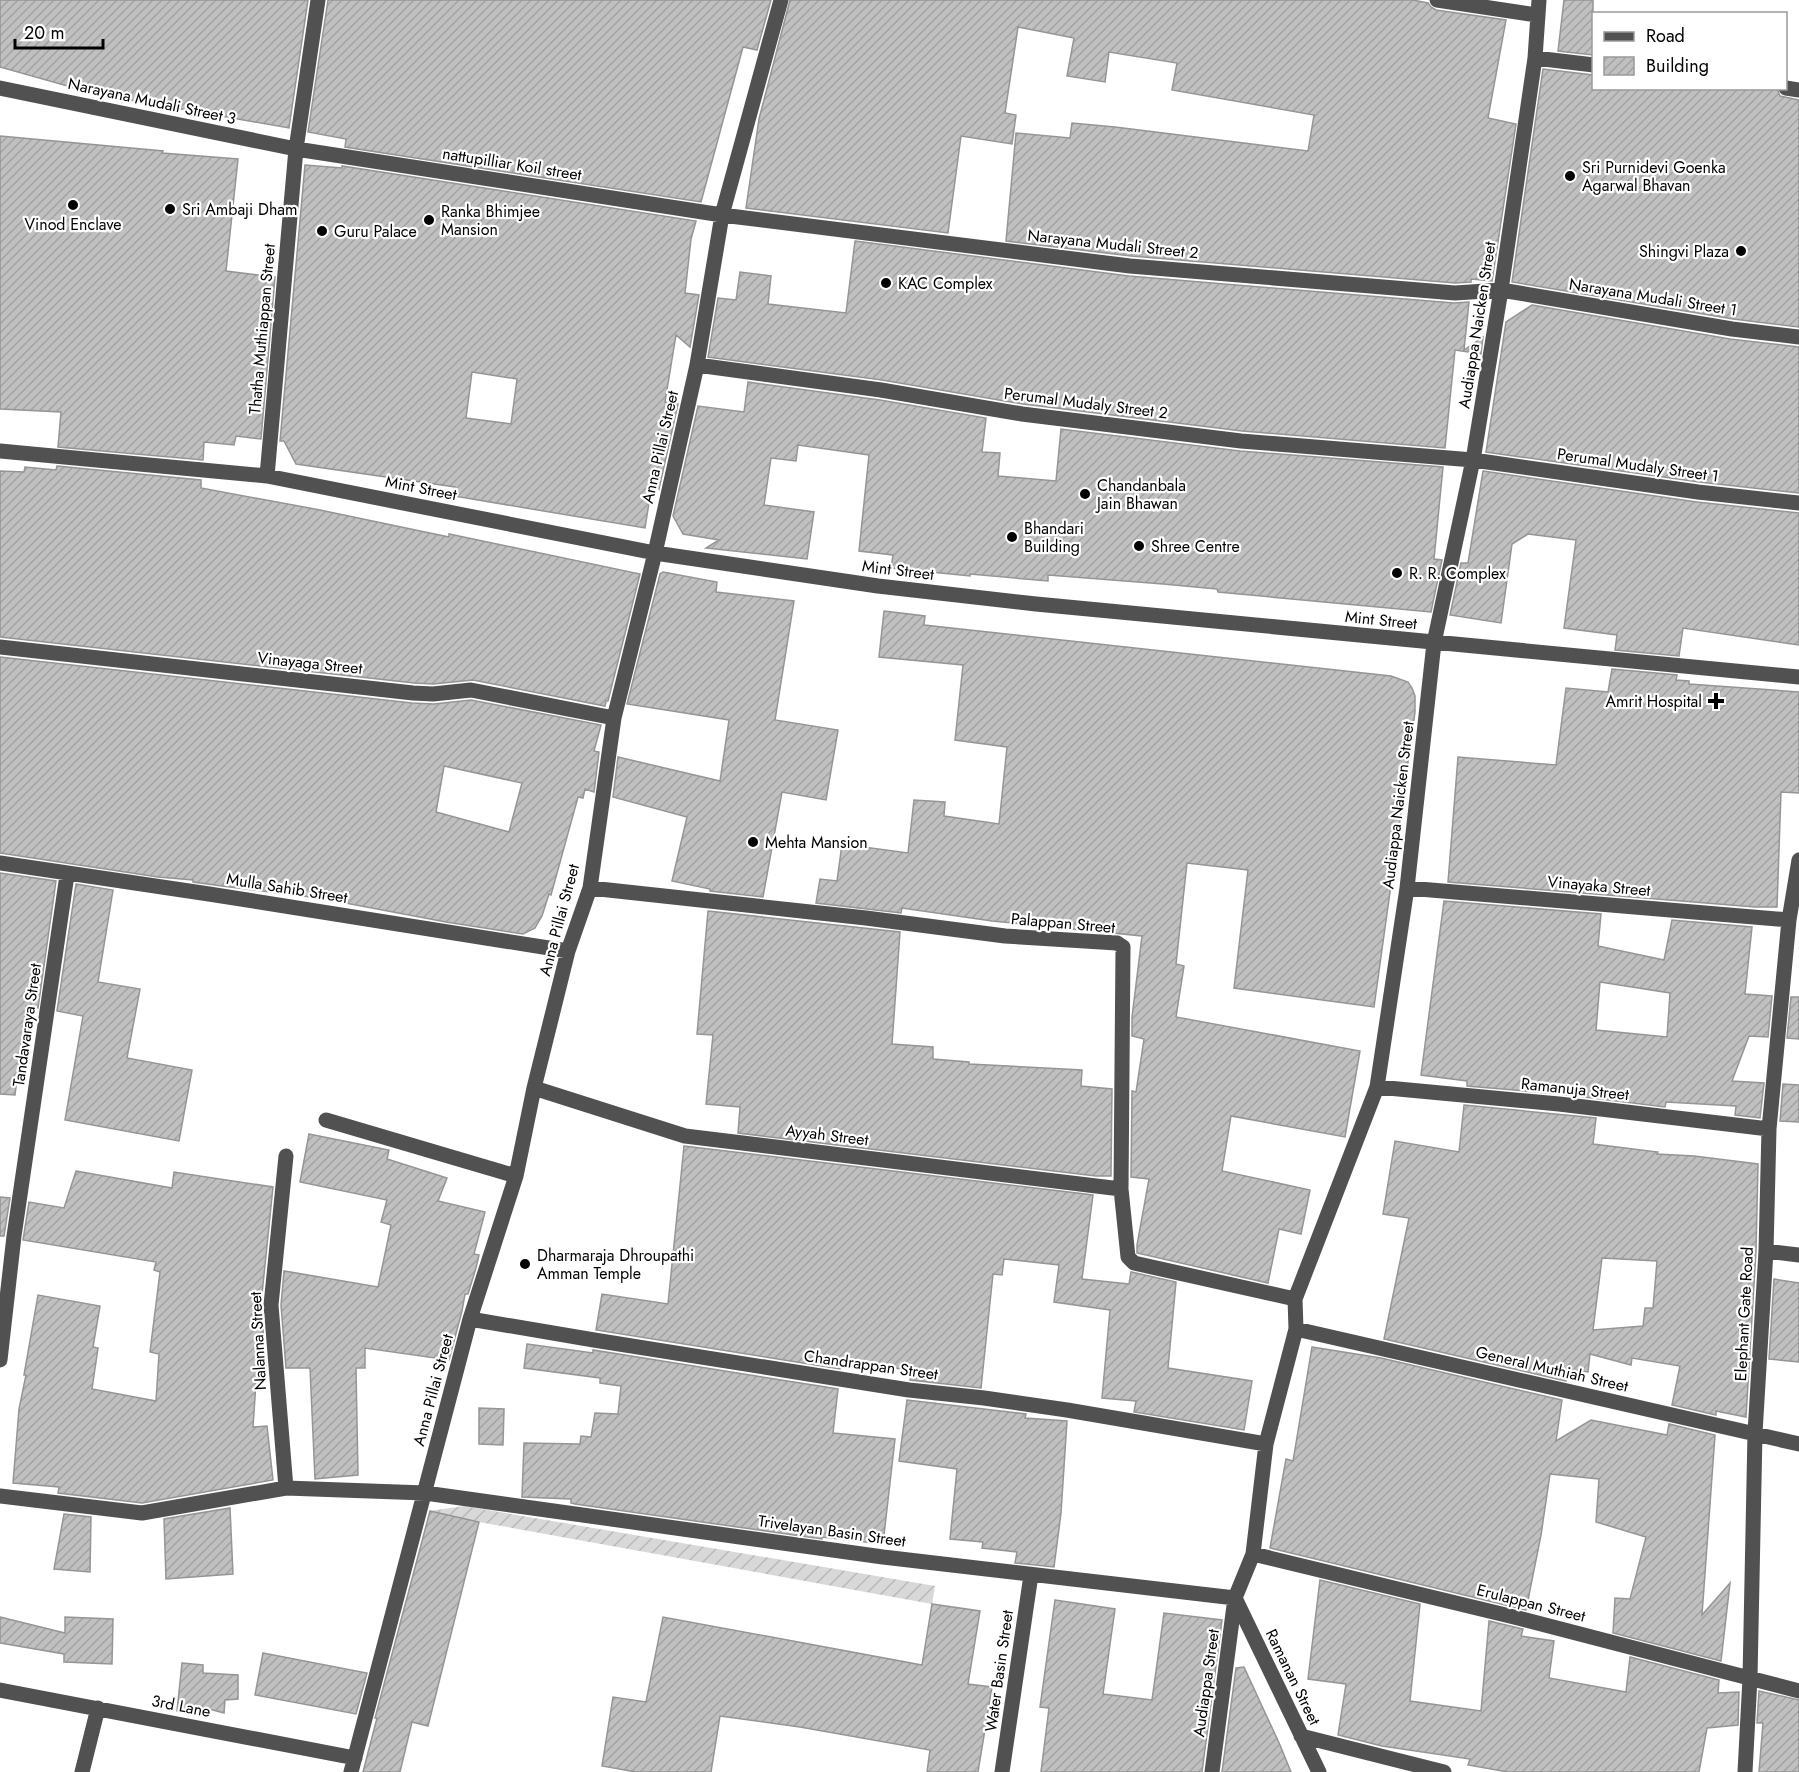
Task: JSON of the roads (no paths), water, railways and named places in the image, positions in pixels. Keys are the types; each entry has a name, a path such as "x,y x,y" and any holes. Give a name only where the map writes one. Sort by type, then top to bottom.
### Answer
{"street":[{"name":"Thatha Muthiappan Street","path":"267,476 296,149 318,0"},
{"name":"Anna Pillai Street","path":"353,1765 470,1318 516,1176 534,1088 568,951 590,888 614,718 655,553 697,365 722,215 781,0"},
{"path":"1437,0 1538,8"},
{"name":"Audiappa Naicken Street","path":"1235,1598 1253,1554 1266,1444 1296,1329 1295,1299 1377,1087 1407,888 1434,644 1473,460 1501,290 1535,58 1538,8"},
{"path":"1535,58 1592,65"},
{"name":"Narayana Mudali Street 3","path":"0,88 296,149"},
{"name":"nattupilliar Koil street","path":"296,149 722,215"},
{"name":"Narayana Mudali Street 2","path":"722,215 1130,266 1455,293 1501,290"},
{"name":"Narayana Mudali Street 1","path":"1501,290 1732,329 1799,337"},
{"name":"Perumal Mudaly Street 2","path":"697,365 881,390 1057,418 1241,441 1473,460"},
{"name":"Mint Street","path":"0,451 267,476 655,553 878,586 1434,644 1799,677"},
{"name":"Perumal Mudaly Street 1","path":"1473,460 1698,492 1799,503"},
{"name":"Vinayaga Street","path":"0,647 413,693 433,694 471,690 614,718"},
{"name":"Elephant Gate Road","path":"1745,1772 1750,1678 1755,1433 1766,1251 1769,1129 1789,920 1799,860"},
{"name":"Mulla Sahib Street","path":"0,864 209,894 568,951"},
{"name":"Tandavaraya Street","path":"0,1360 14,1236 68,875"},
{"name":"Palappan Street","path":"590,888 866,918 1005,936 1117,943 1123,947 1121,1189 1128,1257 1134,1263 1295,1299"},
{"name":"Vinayaka Street","path":"1407,888 1789,920"},
{"name":"Ramanuja Street","path":"1377,1087 1560,1104 1769,1129"},
{"name":"Ayyah Street","path":"534,1088 685,1136 1121,1189"},
{"path":"326,1120 516,1176"},
{"name":"Nalanna Street","path":"286,1156 271,1305 286,1488"},
{"path":"1766,1251 1799,1255"},
{"name":"Chandrappan Street","path":"470,1318 605,1342 909,1390 1067,1410 1266,1444"},
{"name":"General Muthiah Street","path":"1296,1329 1799,1444"},
{"name":"Trivelayan Basin Street","path":"0,1496 142,1513 286,1488 424,1493 883,1557 1235,1598"},
{"name":"Erulappan Street","path":"1253,1554 1514,1617 1799,1691"},
{"name":"Water Basin Street","path":"1002,1772 1030,1575"},
{"name":"Ramanan Street","path":"1235,1598 1319,1772"},
{"name":"Audiappa Street","path":"1212,1772 1235,1598"},
{"name":"3rd Lane","path":"0,1690 98,1708 353,1765"},
{"path":"82,1772 98,1708"},
{"path":"1301,1736 1443,1772"}],"place":[{"name":"Sri Purnidevi Goenka Agarwal Bhavan","path":"1570,176"},
{"name":"Vinod Enclave","path":"73,205"},
{"name":"Sri Ambaji Dham","path":"170,209"},
{"name":"Ranka Bhimjee Mansion","path":"429,220"},
{"name":"Guru Palace","path":"322,231"},
{"name":"Shingvi Plaza","path":"1741,251"},
{"name":"KAC Complex","path":"886,283"},
{"name":"Chandanbala Jain Bhawan","path":"1085,494"},
{"name":"Bhandari Building","path":"1012,537"},
{"name":"Shree Centre","path":"1139,546"},
{"name":"R. R. Complex","path":"1397,573"},
{"name":"Amrit Hospital","path":"1716,701"},
{"name":"Mehta Mansion","path":"753,842"},
{"name":"Dharmaraja Dhroupathi Amman Temple","path":"525,1264"}]}
